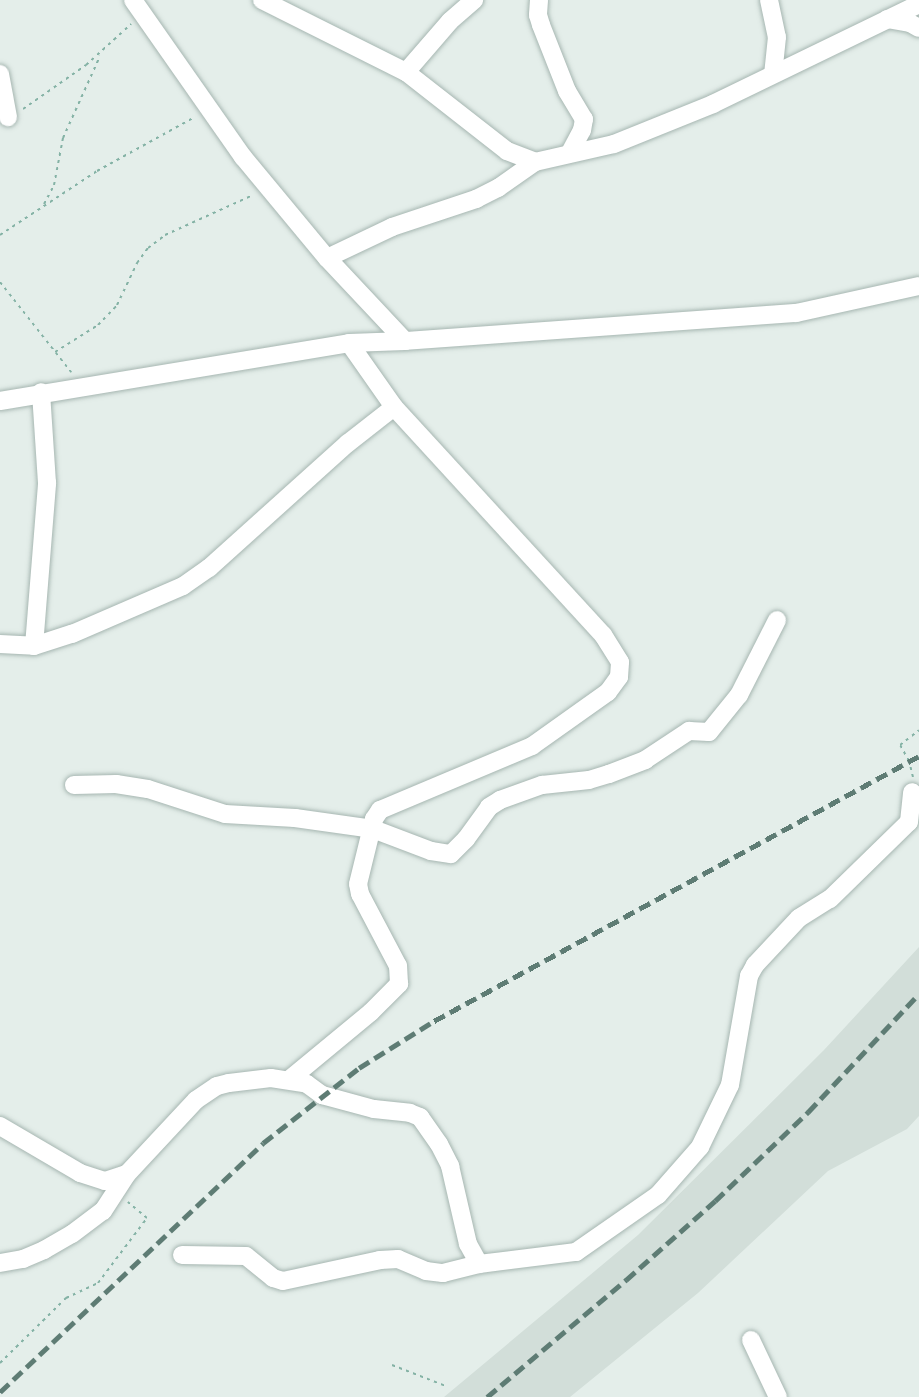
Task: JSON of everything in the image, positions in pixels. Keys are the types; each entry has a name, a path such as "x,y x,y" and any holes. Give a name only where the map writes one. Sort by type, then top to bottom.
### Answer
{"street":[{"path":"262,0 406,72 507,151 535,162"},
{"path":"406,72 450,21 474,0"},
{"path":"539,0 538,15 541,25 567,91 584,118 570,153"},
{"path":"770,0 777,37 773,73"},
{"path":"327,258 392,227 476,199 498,188 535,162 614,144 713,104 919,4"},
{"path":"138,7 209,109 269,188 327,258 405,341"},
{"path":"887,20 910,23 919,28"},
{"path":"0,74 8,117"},
{"path":"0,401 41,392 349,342 405,341 796,313 919,286"},
{"path":"290,1079 371,1012 399,984 398,966 360,894 360,872 374,819 387,805 461,778 532,746 608,692 619,677 620,662 613,646 394,407 349,342"},
{"path":"34,646 47,483 41,392"},
{"path":"0,644 34,646 72,634 183,586 209,568 348,443 394,407"},
{"path":"74,785 116,784 148,789 225,814 295,818 373,829 431,851 451,854 466,839 489,807 500,800 542,785 589,780 609,774 645,760 689,731 709,732 739,695 777,620"},
{"path":"182,1255 246,1256 273,1278 283,1281 380,1260 398,1259 434,1273 479,1264 576,1252 645,1205 673,1179 700,1147 730,1085 749,976 755,965 799,918 830,899 909,822 912,792"},
{"path":"0,1263 23,1259 72,1234 103,1211 127,1174 181,1113 217,1086 271,1078 290,1079 307,1084 322,1095 374,1109 410,1113 420,1117 439,1144 450,1166 468,1244 479,1264"},
{"path":"0,1126 80,1173 105,1181 127,1174"},
{"path":"751,1340 778,1397"}],"path":[{"path":"8,117 34,103 101,53 138,7"},
{"path":"43,205 54,185 63,138 101,53"},
{"path":"0,235 97,171 209,109"},
{"path":"55,352 98,325 117,305 137,263 148,248 165,235 269,188"},
{"path":"0,282 82,386"},
{"path":"912,792 914,784 909,761 900,745 919,730"},
{"path":"0,1363 66,1299 98,1283 147,1218 115,1193"},
{"path":"392,1365 446,1386"}],"shaded area":[{"path":"919,947 919,1116 907,1129 828,1171 698,1293 570,1397 444,1397 638,1235 824,1050"}],"railway":[{"path":"0,1392 263,1143 359,1068 434,1021 919,756"},
{"path":"487,1397 626,1280 715,1201 808,1112 919,994"}]}
